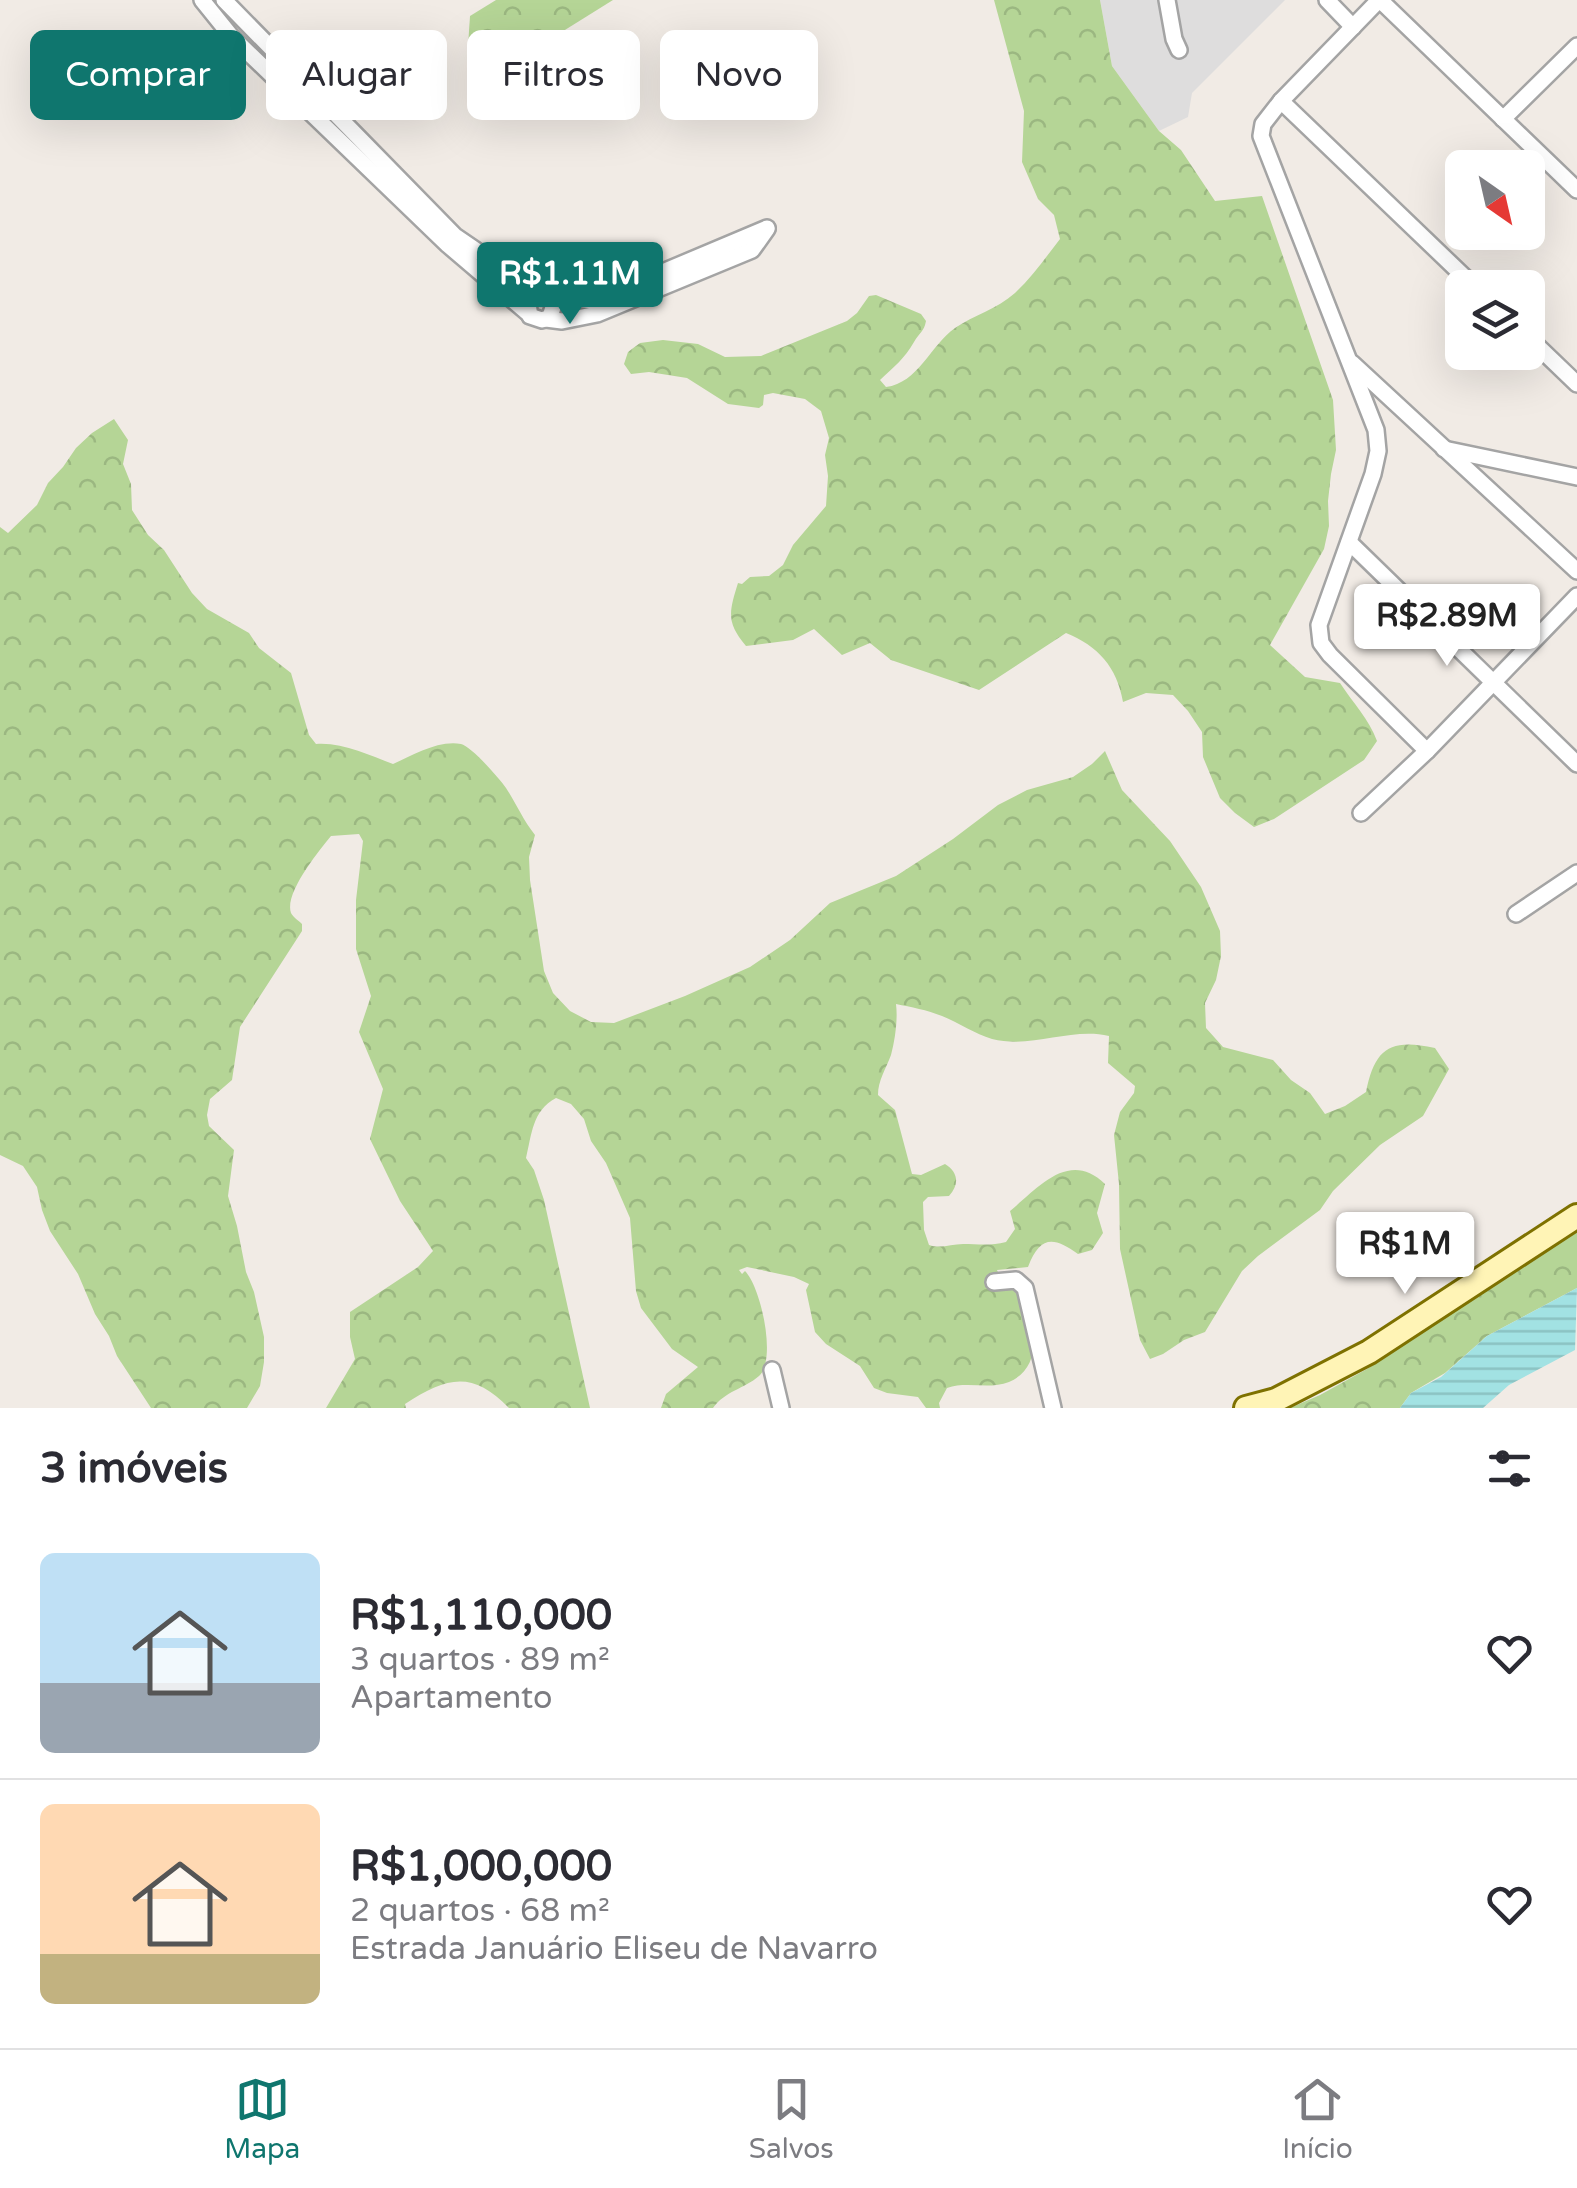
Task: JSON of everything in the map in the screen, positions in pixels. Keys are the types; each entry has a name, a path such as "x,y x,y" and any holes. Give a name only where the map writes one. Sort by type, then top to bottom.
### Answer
{"street":[{"path":"202,0 231,36 408,206 448,244 529,314 538,320 562,321 598,314 752,250 767,228 594,301 544,295 529,300 529,314"},
{"path":"224,0 454,236 544,295 554,309 546,319"},
{"path":"1167,0 1179,50"},
{"path":"1326,0 1353,27"},
{"path":"1427,751 1321,643 1320,625 1378,452 1376,430 1260,136 1263,124 1380,0 1577,190"},
{"path":"1503,118 1577,46"},
{"path":"1281,101 1457,270"},
{"path":"1545,353 1577,384"},
{"path":"1348,360 1577,571"},
{"path":"1444,449 1577,477"},
{"path":"1348,542 1577,764"},
{"path":"1361,813 1427,751 1577,596"},
{"path":"1516,914 1577,874"},
{"path":"1246,1408 1276,1400 1368,1352 1577,1216"},
{"path":"994,1282 1016,1280 1025,1288 1053,1408"},
{"path":"772,1370 780,1408"}],"shaded area":[{"path":"1100,0 1285,0 1192,93 1188,117 1159,131 1112,66"}],"green space":[{"path":"496,0 613,0 565,30 469,30 470,16"},
{"path":"994,0 1100,0 1112,66 1159,131 1181,150 1215,201 1262,196 1333,400 1336,450 1324,549 1270,645 1305,677 1340,683 1377,741 1364,760 1274,819 1254,827 1220,798 1203,757 1202,732 1173,695 1146,693 1123,702 1116,678 1104,659 1088,644 1066,633 979,690 891,660 870,643 842,655 814,629 793,640 746,646 731,616 738,583 750,577 769,576 783,565 793,545 826,506 825,455 829,438 821,411 805,399 773,393 764,395 759,408 728,404 687,378 649,372 631,374 624,364 628,352 640,343 663,340 698,344 725,357 761,356 847,321 869,296 876,295 921,314 926,321 907,353 880,380 886,387 907,379 955,328 1015,293 1060,239 1054,215 1038,199 1022,162 1024,111"},
{"path":"114,419 128,440 123,464 131,484 132,510 207,609 249,633 259,648 291,673 309,735 316,744 345,747 393,764 435,746 461,744 478,756 502,783 535,835 529,857 530,880 544,971 553,993 570,1011 591,1022 614,1023 750,967 790,940 830,903 896,876 998,805 1027,790 1073,777 1105,751 1122,790 1170,841 1201,887 1220,931 1221,956 1216,980 1205,1003 1206,1028 1223,1047 1273,1060 1310,1093 1325,1114 1366,1092 1374,1065 1396,1046 1435,1048 1449,1069 1423,1116 1380,1145 1333,1191 1320,1210 1242,1271 1205,1332 1150,1359 1140,1340 1120,1249 1114,1135 1120,1112 1135,1086 1108,1063 1109,1036 992,1039 936,1014 896,1004 894,1043 878,1095 895,1110 912,1174 921,1175 945,1164 956,1178 949,1196 928,1197 923,1202 929,1245 1006,1242 1015,1229 1010,1211 1043,1183 1067,1171 1092,1174 1105,1184 1097,1213 1103,1233 1092,1250 1078,1254 1048,1242 1037,1249 1028,1267 997,1270 1017,1294 1029,1317 1034,1342 1028,1366 1009,1382 947,1388 940,1408 926,1408 918,1397 874,1388 860,1366 826,1344 815,1332 806,1290 809,1284 747,1267 739,1270 751,1279 761,1307 767,1340 764,1368 759,1376 713,1408 661,1408 666,1394 698,1367 672,1349 641,1308 630,1218 584,1119 571,1104 556,1098 538,1116 526,1158 544,1200 590,1408 509,1408 483,1388 459,1382 434,1388 405,1404 406,1408 326,1408 355,1359 350,1312 418,1267 433,1251 400,1201 370,1139 383,1089 359,1032 371,996 356,949 356,900 363,841 359,834 331,836 293,895 291,913 302,924 302,931 240,1027 232,1080 210,1099 207,1115 209,1126 234,1150 228,1196 264,1337 260,1386 247,1408 151,1408 117,1356 78,1274 50,1231 37,1187 23,1166 0,1155 0,527 8,533 37,505 48,483 76,448"},
{"path":"1577,1230 1577,1288 1487,1336 1445,1373 1411,1393 1400,1408 1290,1408 1367,1369"}],"water":[{"path":"1577,1288 1575,1350 1509,1385 1483,1408 1400,1408 1411,1393 1441,1377 1487,1336"}]}
